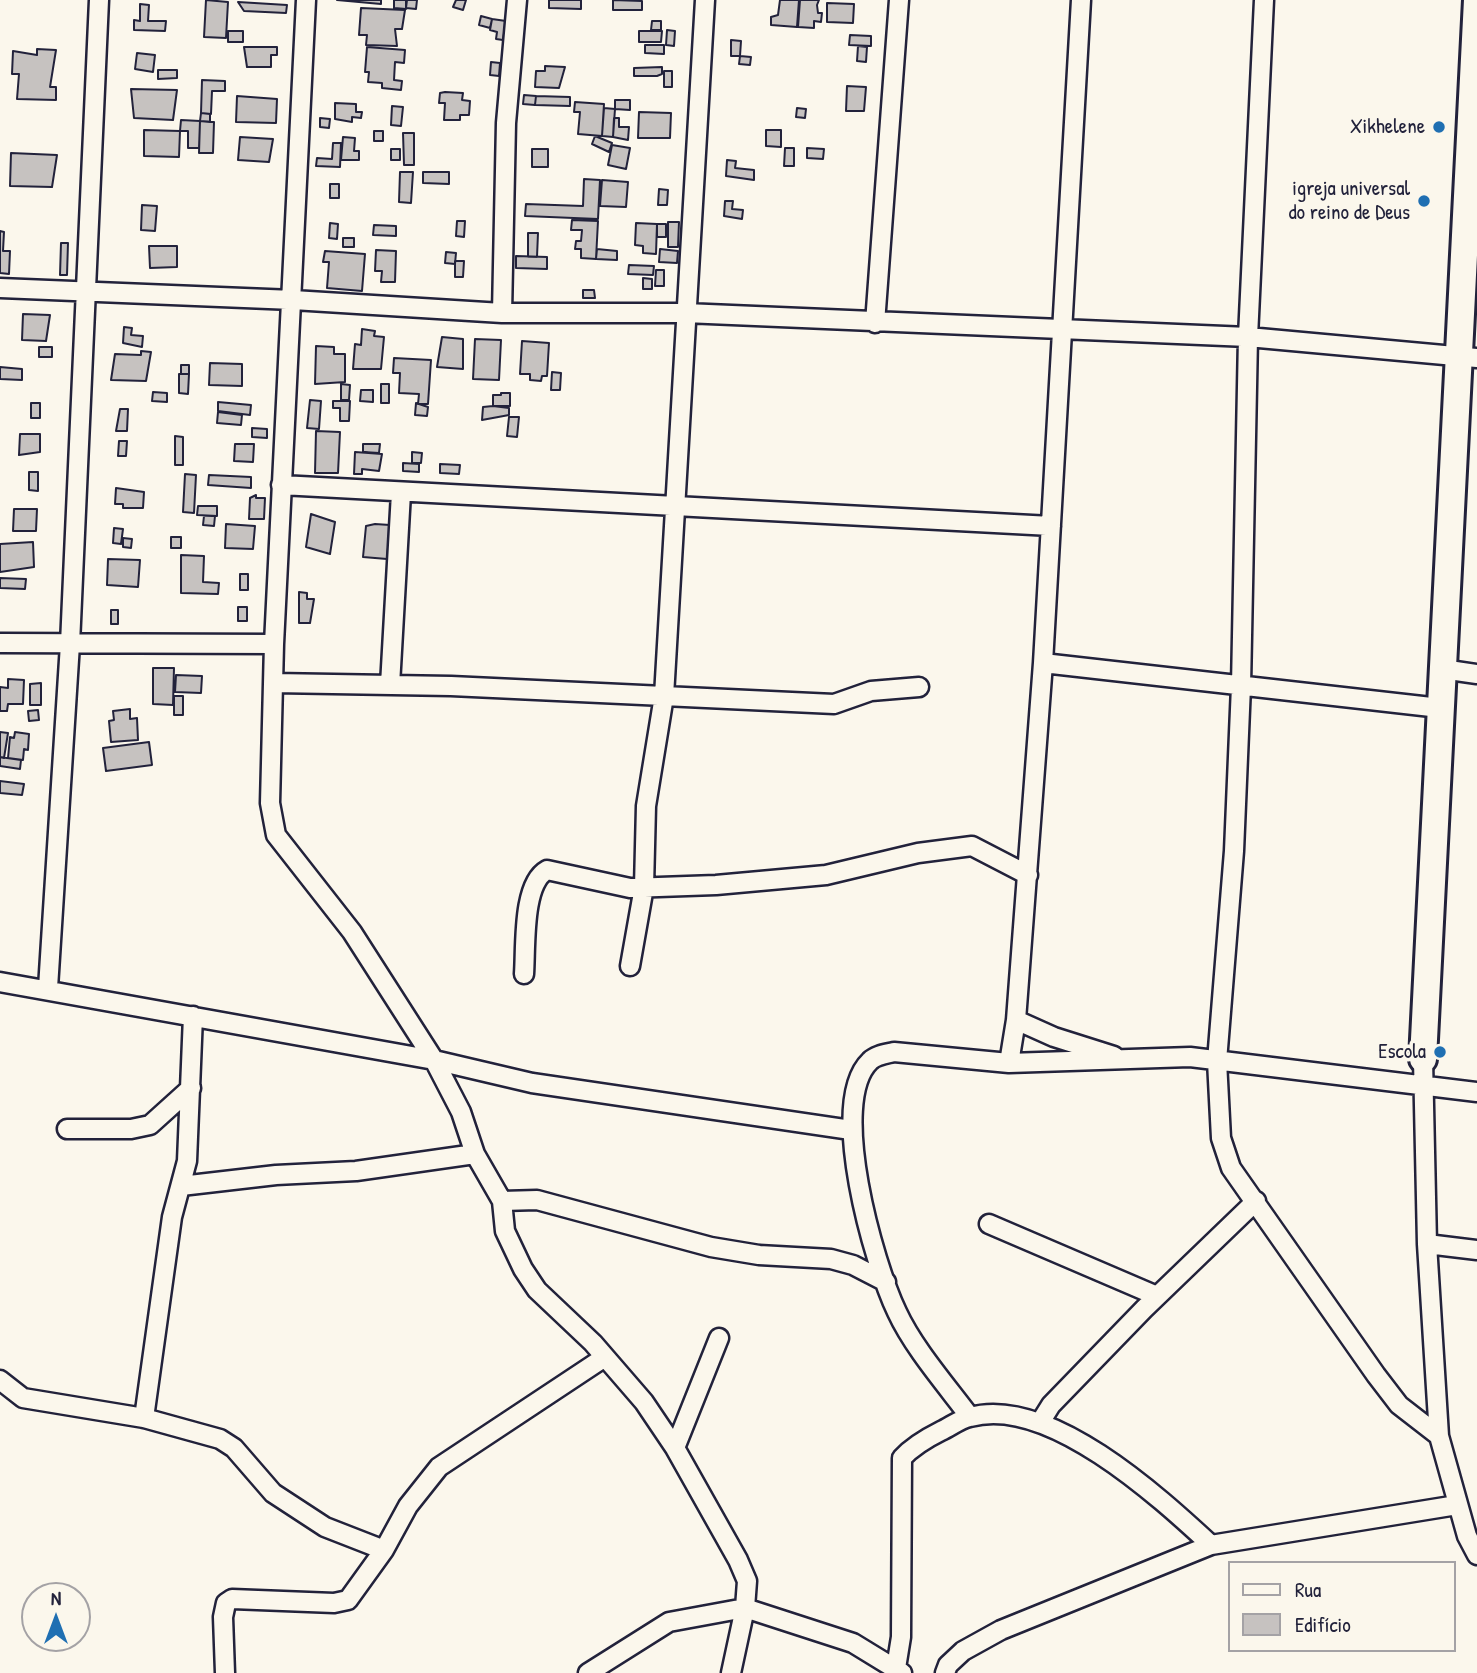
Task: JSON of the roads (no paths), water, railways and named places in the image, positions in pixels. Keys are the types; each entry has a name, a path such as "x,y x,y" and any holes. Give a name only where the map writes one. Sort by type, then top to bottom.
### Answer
{"street":[{"path":"48,988 70,644 99,0"},
{"path":"306,0 274,644 270,803 276,835 352,932 434,1060 461,1112 475,1154 502,1201 505,1231 537,1290 605,1357 644,1402 675,1448 747,1581 745,1608 731,1673"},
{"path":"502,313 506,122 517,0"},
{"path":"630,966 644,887 646,806 654,740 664,695 705,0"},
{"path":"876,323 900,0"},
{"path":"1009,1063 1016,1020 1043,663 1060,328 1081,0"},
{"path":"1264,0 1248,337 1241,686 1234,851 1217,1061 1222,1138 1231,1168 1391,1395 1439,1436"},
{"path":"1477,0 1468,357 1442,669 1423,1059 1427,1244 1439,1436 1457,1505 1477,1555"},
{"path":"0,288 293,300 502,313 685,313 876,323 1060,328 1248,337 1468,357"},
{"path":"281,485 1051,526"},
{"path":"390,685 401,493"},
{"path":"0,643 274,644"},
{"path":"1043,663 1440,708"},
{"path":"1442,669 1477,674"},
{"path":"274,683 664,695 710,701 834,704 872,691 919,687"},
{"path":"524,974 530,889 538,875 547,870 629,888 716,885 826,876 955,846 972,846 1028,875"},
{"path":"0,982 48,988 434,1060 532,1083 850,1130"},
{"path":"144,1418 173,1217 187,1161 193,1016"},
{"path":"1016,1020 1054,1037 1123,1059"},
{"path":"970,1417 897,1313 867,1220 850,1130 855,1091 869,1062 878,1055 894,1052 1009,1063 1190,1057 1477,1092"},
{"path":"67,1129 131,1129 150,1125 191,1088"},
{"path":"181,1185 276,1175 356,1171 475,1154"},
{"path":"502,1201 537,1200 655,1234 723,1250 831,1259 853,1265 886,1282"},
{"path":"1041,1421 1051,1405 1157,1296 1255,1201"},
{"path":"989,1224 1157,1296"},
{"path":"1427,1244 1477,1250"},
{"path":"675,1448 719,1338"},
{"path":"225,1673 223,1617 226,1603 232,1599 334,1604 348,1600 384,1550 408,1506 439,1467 605,1357"},
{"path":"0,1380 23,1398 144,1418 220,1439 234,1448 273,1493 325,1527 384,1550"},
{"path":"590,1672 669,1622 745,1608 853,1643 899,1670 904,1557 902,1458 922,1442 970,1417 995,1414 1041,1421 1113,1463 1164,1502 1211,1545"},
{"path":"945,1673 948,1665 963,1651 1001,1630 1211,1545 1457,1505"}],"place":[{"name":"Xikhelene","path":"1439,127"},
{"name":"igreja universal do reino de Deus","path":"1424,201"},
{"name":"Escola","path":"1440,1052"}]}
